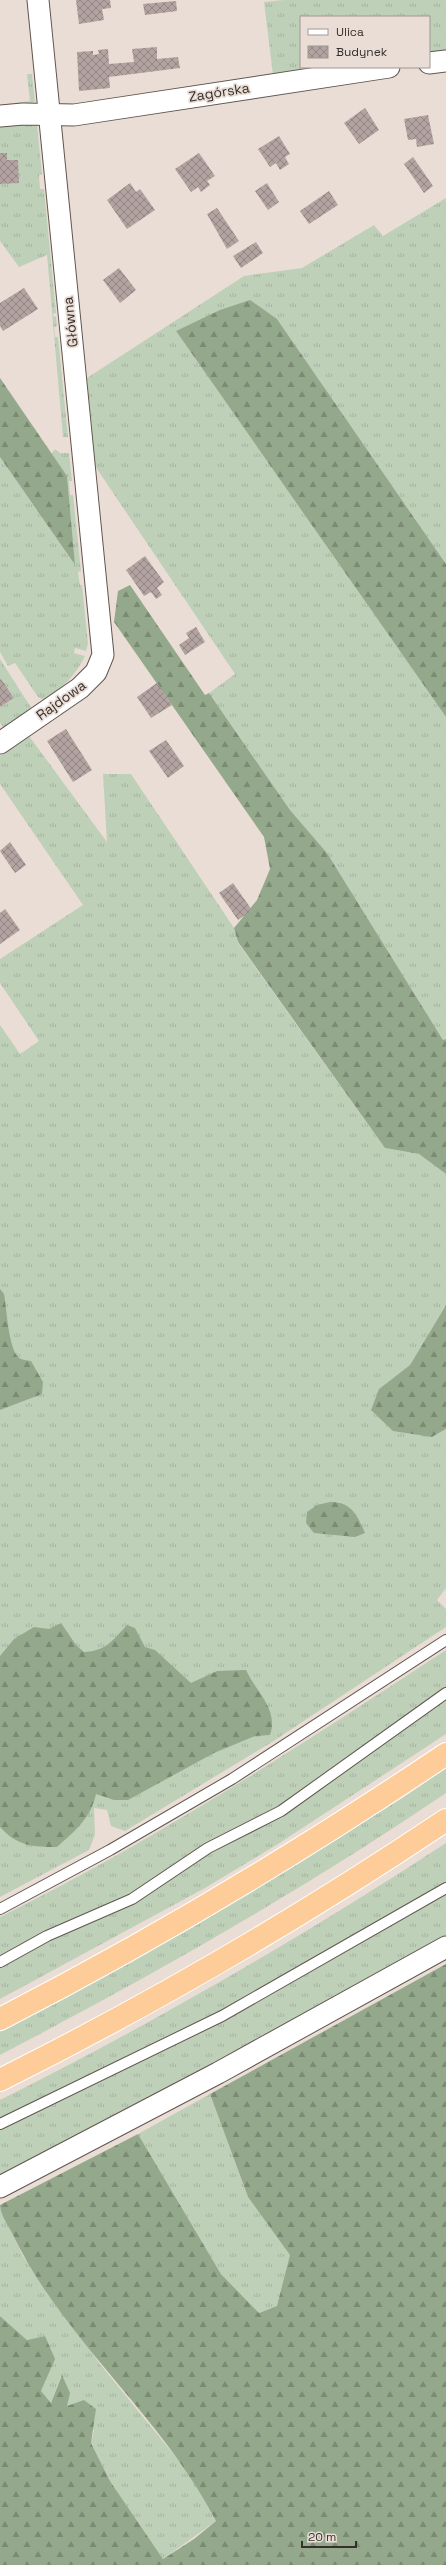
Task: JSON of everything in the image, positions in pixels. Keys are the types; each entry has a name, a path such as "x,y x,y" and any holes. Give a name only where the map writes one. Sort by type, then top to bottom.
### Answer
{"highway":[{"path":"0,2019 111,1960 231,1892 303,1848 446,1754"},
{"path":"0,2080 156,1998 264,1936 446,1820"}],"street":[{"name":"Główna","path":"38,0 103,644"},
{"path":"430,63 446,61"},
{"name":"Zagórska","path":"0,116 50,114 74,115 382,68"},
{"name":"Rajdowa","path":"0,743 90,679 100,664 103,644"},
{"path":"0,2188 218,2073 446,1947"}],"lane":[{"path":"0,1909 122,1843 232,1779 446,1640"},
{"path":"0,1962 47,1936 132,1899 208,1848 281,1812 446,1693"},
{"path":"0,2124 222,2016 446,1888"}],"green space":[{"path":"284,0 446,0 446,53 430,55 430,16 300,16 300,68 326,68 273,75 264,2"},
{"path":"27,74 32,74 35,102 0,110 0,105 30,101"},
{"path":"0,123 37,125 42,174 39,175 40,189 44,189 56,313 53,314 53,316 56,317 57,326 54,327 55,337 58,337 68,437 63,437 47,255 19,267 0,241"},
{"path":"446,198 446,564 277,319 176,331 446,717 446,1039 443,1040 327,853 290,810 209,693 235,674 95,466 87,378 244,276 302,268 374,225 383,236"},
{"path":"250,300 277,319 446,564 446,717 176,331 220,310"},
{"path":"0,378 67,476 75,565 0,457"},
{"path":"55,449 60,453 69,453 72,481 69,481 70,495 73,495 81,571 78,572 80,585 82,585 88,644 86,651 75,648 74,653 85,656 68,681 45,701 38,697 15,663 8,666 0,652 0,457 74,564 67,476 51,454"},
{"path":"130,585 205,695 209,693 290,810 327,853 443,1040 446,1039 446,1174 419,1154 385,1148 238,942 234,928 257,900 270,869 264,837 114,622 118,591"},
{"path":"0,659 32,709 4,728 0,723 0,707 14,698 0,680"},
{"path":"29,736 107,842 103,774 131,774 234,928 238,943 385,1148 419,1154 446,1174 446,1305 410,1365 379,1389 432,1437 446,1429 446,1588 437,1600 446,1609 446,1627 272,1742 125,1831 111,1826 107,1810 94,1808 95,1835 89,1850 0,1897 0,1025 20,1054 39,1041 0,983 0,959 83,905 0,784 0,756"},
{"path":"0,1289 4,1294 8,1328 15,1353 20,1359 31,1361 43,1382 42,1394 0,1410"},
{"path":"446,1305 446,1429 432,1437 393,1431 371,1410 379,1389 410,1365"},
{"path":"330,1502 344,1504 349,1507 356,1515 365,1533 355,1537 314,1533 306,1523 307,1512 317,1505"},
{"path":"61,1623 76,1645 84,1652 98,1650 108,1644 127,1625 135,1628 145,1647 155,1650 191,1683 217,1671 246,1670 269,1709 272,1726 270,1735 255,1736 214,1753 128,1800 114,1800 96,1794 94,1803 81,1824 57,1847 40,1847 19,1842 0,1827 0,1656 14,1639 34,1627 49,1629"},
{"path":"446,1650 446,1734 278,1844 205,1888 0,1999 0,1917 115,1856 171,1824 282,1756"},
{"path":"446,1768 446,1793 338,1864 171,1963 0,2055 0,2032 192,1927 404,1797"},
{"path":"446,1843 446,1938 0,2178 0,2100 114,2041 227,1978 337,1912"},
{"path":"446,1964 446,2565 0,2565 0,2316 27,2340 45,2336 55,2359 41,2391 51,2403 62,2375 70,2393 67,2406 84,2400 96,2409 91,2443 110,2481 163,2559 194,2539 216,2521 194,2483 169,2447 85,2343 33,2272 4,2219 0,2205 138,2134 221,2274 259,2313 277,2306 290,2255 248,2197 210,2094"},
{"path":"210,2094 248,2197 291,2255 278,2306 259,2313 221,2274 138,2134"},
{"path":"0,2208 23,2256 100,2364 196,2482 216,2521 163,2559 110,2481 91,2443 94,2430 66,2406 61,2376 51,2403 41,2391 46,2379 45,2336 27,2340 0,2316"}],"building":[{"path":"76,0 110,0 111,8 102,9 104,20 79,24"},
{"path":"176,1 177,11 145,15 143,4"},
{"path":"157,47 157,59 178,57 180,68 109,77 110,88 79,91 77,52 93,51 93,55 99,54 98,50 108,49 109,64 134,62 132,49"},
{"path":"365,108 379,130 359,144 344,123"},
{"path":"428,115 434,144 417,147 416,139 408,140 404,119"},
{"path":"279,136 290,154 285,157 289,164 280,170 276,163 270,167 258,149"},
{"path":"0,153 7,153 7,160 18,160 19,183 0,184"},
{"path":"199,153 215,176 207,181 210,185 201,192 198,187 191,192 175,169"},
{"path":"413,157 433,186 424,193 404,164"},
{"path":"130,183 136,192 140,189 155,210 127,229 107,200"},
{"path":"267,183 279,202 268,210 255,191"},
{"path":"329,191 338,205 309,224 300,211"},
{"path":"217,208 239,241 227,249 207,214"},
{"path":"256,242 263,253 241,268 233,256"},
{"path":"119,268 136,290 120,303 103,280"},
{"path":"24,288 38,309 3,331 0,326 0,303"},
{"path":"145,556 164,582 157,588 162,595 156,599 151,592 144,596 126,570"},
{"path":"196,627 205,642 185,655 179,645 189,638 186,633"},
{"path":"1,679 14,698 0,707 0,680"},
{"path":"157,683 172,705 151,718 137,697"},
{"path":"66,729 92,770 73,782 47,741"},
{"path":"166,740 184,766 168,778 149,751"},
{"path":"10,842 26,865 15,873 0,851"},
{"path":"233,883 252,910 238,920 219,893"},
{"path":"5,909 20,930 0,944 0,913"}]}
